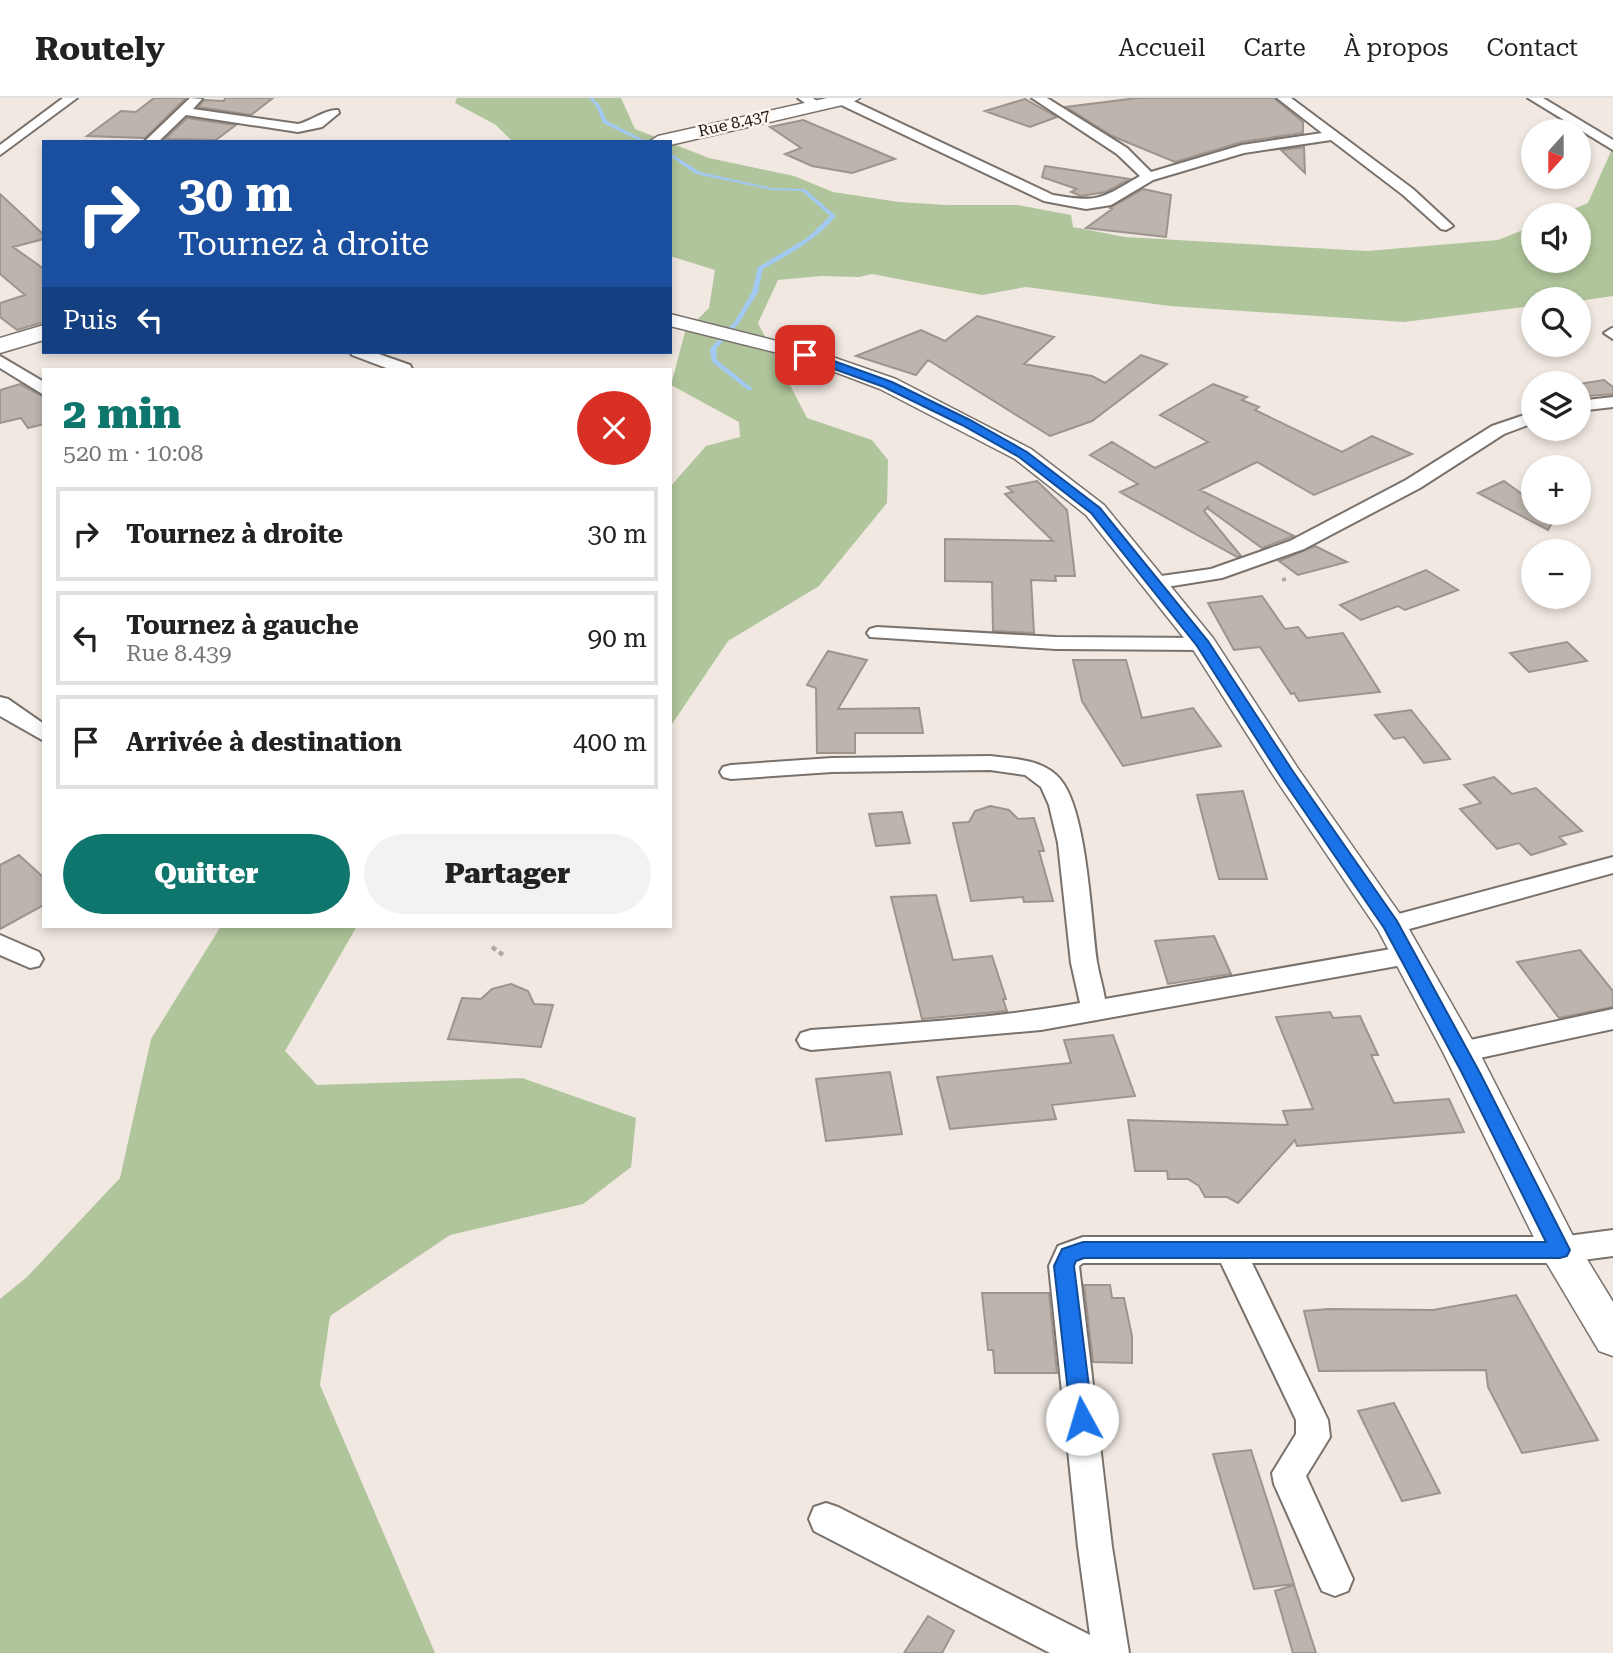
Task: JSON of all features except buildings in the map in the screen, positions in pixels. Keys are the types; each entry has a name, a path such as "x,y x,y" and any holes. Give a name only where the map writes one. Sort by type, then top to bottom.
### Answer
{"main road":[{"name":"Rue 8.437","path":"666,140 810,101 846,99"},
{"path":"0,346 42,332"}],"street":[{"path":"0,151 71,98"},
{"path":"152,140 197,98"},
{"path":"1038,98 1122,151 1148,177"},
{"path":"1283,98 1408,192 1446,226"},
{"path":"1534,98 1613,146"},
{"path":"846,99 1049,198 1068,203 1106,202 1148,177 1257,145 1331,136"},
{"path":"184,111 298,128 317,124 333,113"},
{"path":"13,141 33,143"},
{"path":"672,321 805,355 858,372 966,422 1023,454 1095,510 1203,644 1287,774 1391,925 1461,1052 1560,1250 1613,1338"},
{"path":"363,354 401,368"},
{"path":"0,360 42,389"},
{"path":"1591,405 1613,402"},
{"path":"1154,583 1215,574 1297,545 1413,484 1498,430 1521,421"},
{"path":"877,633 1056,643 1203,644"},
{"path":"0,704 12,715 42,733"},
{"path":"731,772 832,765 990,763 1031,769 1051,783 1061,805 1072,856 1084,963 1095,1011"},
{"path":"1391,925 1613,864"},
{"path":"0,944 30,959"},
{"path":"811,1040 1041,1020 1408,955"},
{"path":"1461,1052 1613,1019"},
{"path":"1111,1653 1095,1547 1064,1266 1069,1255 1083,1250 1560,1250 1613,1243"},
{"path":"1230,1249 1312,1420 1313,1437 1289,1473 1335,1579"},
{"path":"826,1518 1088,1653"}],"path":[{"path":"492,947 503,955"}],"green space":[{"path":"457,98 621,98 635,129 663,140 511,140 496,125 455,103"},
{"path":"672,144 709,158 794,176 833,192 899,202 1018,205 1071,215 1073,227 1125,237 1367,251 1498,240 1521,231 1521,273 1591,273 1591,203 1588,203 1613,147 1613,296 1591,299 1591,287 1521,287 1521,307 1404,322 1170,306 1026,287 982,295 872,274 859,277 821,276 778,280 758,323 807,418 872,440 888,460 887,503 819,586 728,641 672,724 672,485 706,446 740,437 739,422 672,386 685,332 709,308 715,270 672,257"},
{"path":"220,928 356,928 285,1051 317,1085 522,1078 636,1118 631,1167 583,1204 450,1235 330,1316 320,1385 435,1653 0,1653 0,1299 27,1277 120,1178 151,1039"}],"waterway":[{"path":"591,98 605,122 642,140"},
{"path":"672,155 698,173 772,189 803,190 833,216 790,252 760,268 755,292 737,322 713,349 714,361 750,389"}],"route":[{"path":"805,355 888,384 966,422 1023,454 1095,510 1203,644 1287,774 1391,925 1513,1153 1560,1250 1083,1250 1069,1255 1064,1266 1082,1419"}]}
